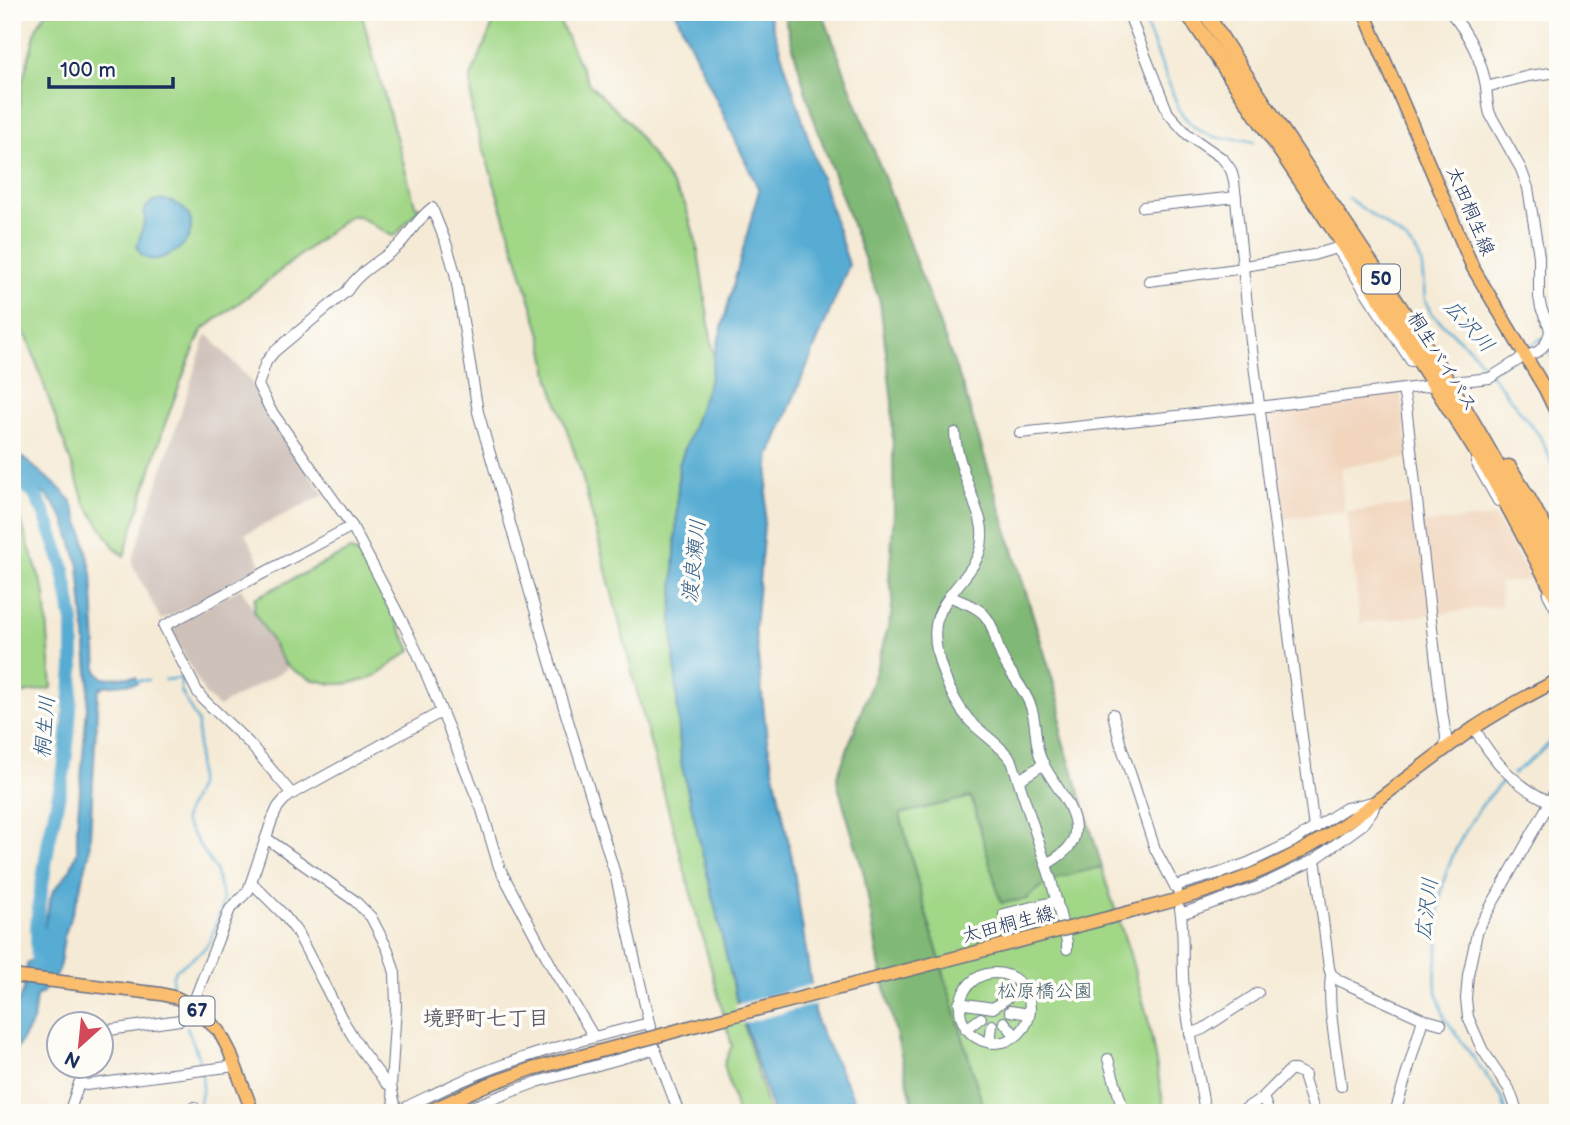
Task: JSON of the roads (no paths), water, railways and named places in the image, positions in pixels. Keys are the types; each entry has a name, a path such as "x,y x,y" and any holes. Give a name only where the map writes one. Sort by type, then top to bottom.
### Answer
{"highway":[{"name":"桐生バイパス","path":"1187,12 1497,473 1558,577"},
{"name":"桐生バイパス","path":"1205,12 1255,92 1454,391 1558,600"},
{"name":"50","path":"1255,92 1293,137 1339,201 1528,498 1558,552"},
{"name":"50","path":"1269,135 1290,176 1337,248"}],"main road":[{"name":"太田桐生線","path":"1364,12 1473,268 1545,389 1558,416"},
{"name":"太田桐生線","path":"425,1113 484,1086 532,1069 1138,911 1223,886 1270,866 1329,834 1474,729 1504,709 1558,680"},
{"name":"67","path":"12,976 161,994 192,1006 219,1031 253,1113"}],"street":[{"path":"1128,12 1168,113 1181,128 1223,159 1231,170 1234,181 1259,407 1315,828"},
{"path":"1450,12 1477,51 1490,114 1521,169 1528,187 1539,256 1539,298 1541,308 1554,322 1549,338 1539,351 1493,376 1455,382"},
{"path":"1486,87 1558,72"},
{"path":"1143,207 1236,197"},
{"path":"266,838 355,901 371,917 388,950 395,973 396,1007 391,1086 397,1112 496,1066 594,1037 649,1025 616,877 550,662 478,412 455,273 432,208 421,217 399,245 274,352 266,362 258,385 270,409 352,526 418,654 482,810 499,867 553,969 594,1037"},
{"path":"1149,281 1313,255 1337,248 1474,458 1558,613"},
{"path":"1020,433 1428,386"},
{"path":"1403,390 1446,736 1445,749"},
{"path":"955,433 959,457 980,520 982,537 981,547 973,565 949,596 937,620 937,653 945,677 965,715 1007,753 1012,761 1046,865 1067,949"},
{"path":"292,794 249,743 203,699 164,625 352,526"},
{"path":"949,596 980,611 991,625 1007,668 1026,692 1032,709 1040,757 1071,812 1076,828 1074,840 1067,851 1046,865"},
{"path":"116,1029 180,1020 187,1014 230,909 248,891 272,820 284,800 441,712"},
{"path":"1113,714 1155,849 1176,888 1248,863 1292,842 1346,808 1376,801"},
{"path":"1474,729 1494,760 1509,776 1527,790 1550,802"},
{"path":"1018,780 1044,764"},
{"path":"1518,1113 1508,1089 1482,1049 1468,1017 1468,975 1472,952 1483,920 1550,802 1558,783"},
{"path":"1205,1113 1183,985 1180,911 1258,887 1314,860 1362,825 1376,801"},
{"path":"1314,860 1331,974 1331,1005 1342,1086"},
{"path":"251,882 297,932 354,1039 391,1086"},
{"path":"1004,914 1056,901"},
{"path":"996,972 1016,979 1023,987 1030,1004 1023,1028 1016,1036 990,1043 966,1029 959,1003 968,984 985,974 996,972"},
{"path":"1331,974 1340,981 1423,1019 1441,1024"},
{"path":"959,1003 993,1008 1023,987"},
{"path":"1190,1034 1203,1029 1258,993"},
{"path":"1010,1011 1029,1014"},
{"path":"966,1029 981,1018"},
{"path":"1395,1113 1423,1019"},
{"path":"1004,1022 1016,1036"},
{"path":"990,1043 992,1025"},
{"path":"456,1113 537,1082 655,1048 679,1112"},
{"path":"1108,1059 1124,1113"},
{"path":"80,1083 86,1085 235,1066"},
{"path":"1239,1113 1263,1097 1290,1070 1305,1075 1315,1113"},
{"path":"69,1113 81,1080"},
{"path":"1263,1097 1269,1113"}],"water":[{"name":"渡良瀬川","path":"675,12 768,12 849,265 770,455 755,629 767,740 792,858 817,1024 861,1113 773,1113 735,993 681,762 672,618 679,465 711,376 759,190"},
{"path":"152,202 173,202 186,211 191,223 190,231 184,244 173,253 148,259 137,247 146,216 144,213"},
{"path":"12,449 71,500 83,533 92,574 97,671 103,678 136,677 137,683 103,686 98,691 89,854 64,937 59,970 42,993 36,996 33,1021 12,1057 12,1014 24,989 27,964 36,960 52,893 70,870 77,852 89,683 79,566 67,528 63,517 48,497 12,470"}],"waterway":[{"name":"広沢川","path":"1141,12 1179,109 1187,119 1196,128 1213,137 1254,142"},
{"name":"広沢川","path":"1348,198 1405,239 1416,251 1422,266 1425,300 1431,313 1473,352 1539,435 1551,460 1558,487"},
{"path":"1527,348 1542,338 1544,341"},
{"path":"1547,347 1558,368"},
{"path":"1490,372 1519,354"},
{"name":"桐生川","path":"12,473 34,493 44,512 63,566 73,622 68,736 39,904 38,971"},
{"path":"165,680 181,678 181,691 198,723 198,786 184,821 215,869 223,900 210,941 203,950 175,971 172,988"},
{"path":"134,681 148,680"},
{"name":"広沢川","path":"1513,774 1543,750 1558,732"},
{"name":"広沢川","path":"1505,1113 1502,1098 1445,1018 1435,977 1438,921 1444,879 1465,831 1485,801 1507,778"},
{"path":"187,1027 201,1068 201,1099 197,1110"}],"district":[{"name":"境野町七丁目","path":"486,1018"}],"park label":[{"name":"松原橋公園","path":"1045,991"}]}
